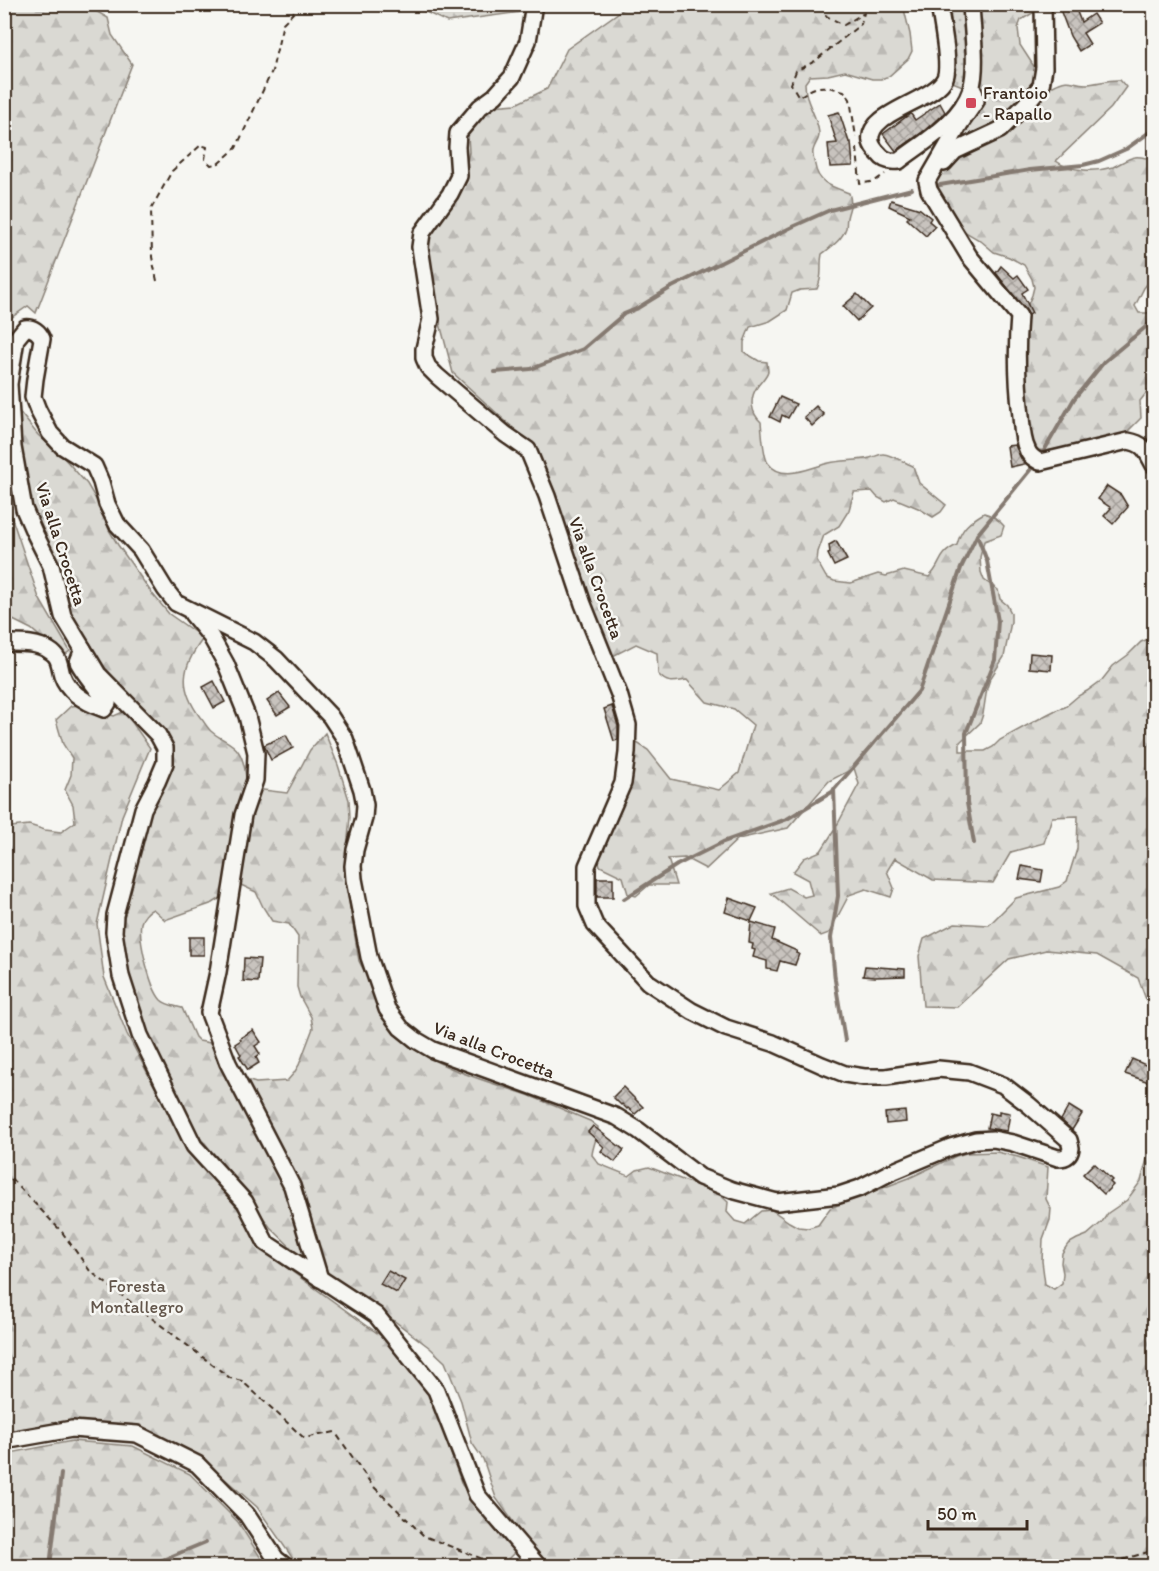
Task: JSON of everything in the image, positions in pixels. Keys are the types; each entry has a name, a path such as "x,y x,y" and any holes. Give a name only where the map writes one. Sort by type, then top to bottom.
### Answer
{"street":[{"name":"Via alla Crocetta","path":"534,4 528,41 512,77 495,96 480,107 458,133 459,176 450,194 422,233 420,247 431,319 424,358 428,367 437,376 505,434 528,450 547,496 583,604 619,693 628,725 627,753 623,783 587,866 587,906 595,925 648,982 692,1011 726,1028 772,1043 845,1074 886,1077 938,1069 969,1072 1003,1085 1069,1140 1071,1148 1065,1157 1058,1158 993,1138 975,1140 951,1147 860,1188 839,1195 777,1202 732,1190 700,1177 617,1117 433,1050 416,1041 401,1028 387,1009 369,957 353,866 365,805 345,739 330,716 276,659 254,642 176,603 165,589 141,550 117,524 107,504 94,466 62,446 50,433 33,397 42,339 35,330 25,328 16,339 9,384 12,436 24,509 51,566 63,616 98,674 158,735 165,748 165,763 143,809 115,915 114,932 122,975 140,1035 194,1146 245,1202 266,1243 376,1315 436,1390 477,1495 538,1566"},
{"path":"939,4 947,66 945,78 935,90 884,118 872,135 871,144 881,158 892,162 899,161 946,125 963,105 972,88 974,68 971,4"},
{"path":"927,181 955,151 1000,130 1041,86 1044,68 1043,4"},
{"path":"972,88 976,101 927,181 931,195 969,256 1019,316 1016,348 1018,391 1023,439 1030,455 1040,462 1128,441 1138,443 1145,449 1155,465"},
{"path":"188,609 211,637 226,664 247,716 256,753 255,780 243,815 218,972 209,1013 228,1063 292,1186 320,1278"},
{"path":"4,643 31,644 50,650 58,659 63,676 71,690 92,705 104,709 108,703 86,677 78,662 83,649"},
{"path":"4,1441 72,1428 137,1434 197,1464 247,1515 276,1559 285,1566"}],"path":[{"path":"157,281 152,257 151,209 172,171 201,145 207,147 205,159 211,165 219,163 236,148 272,70 283,23 302,4"},
{"path":"828,4 826,16 844,25 864,13 861,24 815,62 796,71 791,84 799,97 815,87 844,90 850,99 856,138"},
{"path":"857,148 860,184 875,181 899,161"},
{"path":"4,1171 62,1232 90,1271 230,1378 242,1381 304,1438 335,1432 372,1485 424,1536 485,1560 490,1566"},
{"path":"1103,1566 1155,1550"}],"green space":[{"path":"5,4 87,5 108,18 112,35 132,64 36,313 28,306 5,322"},
{"path":"411,5 536,5 528,11 447,22"},
{"path":"629,5 903,5 912,51 908,59 889,76 872,79 845,71 810,76 805,83 807,97 819,133 813,158 819,177 827,184 849,193 851,200 846,228 842,236 822,254 817,289 792,293 787,310 770,321 750,327 744,342 744,352 759,361 767,362 768,371 754,392 753,410 761,422 766,460 774,469 781,472 797,472 829,463 886,454 913,466 919,483 946,505 933,517 894,498 886,502 872,491 854,492 849,510 839,526 824,535 818,552 817,561 826,577 834,581 851,583 878,574 886,576 904,571 929,577 946,552 957,545 963,530 974,519 984,513 995,518 1004,526 1001,535 984,541 980,557 981,572 984,580 998,590 1000,599 1007,605 1011,613 1011,622 1004,657 987,688 980,723 960,742 960,751 985,751 1000,740 1065,707 1102,680 1113,666 1141,642 1148,639 1154,643 1154,1015 1138,978 1097,955 1046,950 1009,959 957,1007 923,1006 919,956 924,939 955,923 989,925 1016,898 1059,887 1067,881 1077,849 1078,816 1052,817 1044,843 1011,852 993,883 933,880 895,858 887,871 894,888 891,897 866,889 849,895 829,933 821,936 771,893 788,888 804,897 812,895 808,880 793,872 804,858 821,851 835,829 859,784 854,768 829,781 788,828 738,839 706,869 685,858 668,859 676,885 649,885 636,896 628,894 623,877 600,866 598,858 631,739 648,750 671,779 719,790 739,773 753,725 734,709 707,702 687,680 671,682 665,680 658,674 657,653 636,644 611,657 570,552 540,459 525,439 453,373 428,278 426,245 429,229 463,179 469,152 467,119 480,107 516,104 547,89 567,49"},
{"path":"949,5 967,5 970,51 965,87 950,81 953,43"},
{"path":"976,5 1037,5 1036,11 1021,20 1018,28 1020,45 1035,68 1036,83 1053,86 1067,81 1086,84 1120,80 1126,87 1111,108 1056,161 1076,169 1099,170 1113,167 1135,157 1154,159 1154,275 1135,306 1139,313 1154,311 1154,375 1151,387 1140,401 1141,418 1123,436 1047,451 1039,450 1032,444 1024,404 1022,318 1032,295 1034,287 1032,279 1024,265 994,252 967,233 953,220 936,190 934,180 981,94"},
{"path":"18,410 38,435 64,458 87,484 104,513 109,530 151,592 169,614 202,640 187,669 185,678 189,697 193,707 210,730 233,745 238,751 244,764 247,788 287,793 310,750 325,733 349,800 350,817 345,871 359,961 396,1032 408,1044 439,1063 533,1097 590,1121 598,1127 592,1155 599,1164 629,1176 637,1170 649,1167 719,1194 728,1202 727,1212 735,1221 745,1224 761,1211 772,1210 798,1227 808,1228 818,1225 830,1208 909,1178 956,1156 966,1153 997,1152 1018,1157 1048,1167 1046,1199 1051,1209 1050,1220 1043,1239 1042,1261 1045,1284 1054,1289 1062,1283 1062,1253 1068,1244 1087,1235 1102,1222 1108,1213 1127,1200 1141,1181 1150,1148 1154,1142 1154,1206 1148,1209 1154,1222 1154,1566 545,1566 496,1498 483,1459 472,1443 461,1401 445,1362 351,1288 306,1262 270,1227 235,1178 201,1139 173,1094 142,1027 129,985 118,926 147,816 170,772 173,756 169,740 160,726 101,665 69,608 55,556 30,499 20,453","holes":["241,885 256,892 272,921 289,924 298,937 297,987 311,1017 313,1028 299,1065 287,1081 256,1083 246,1080 234,1061 216,1044 199,1041 182,1008 165,1003 157,994 143,951 141,923 151,910 153,909 165,920 213,903"]},
{"path":"4,495 39,598 70,651 63,656 31,629 5,616"},
{"name":"Foresta Montallegro","path":"80,705 114,716 123,712 150,748 122,816 97,924 104,977 127,1034 187,1148 240,1211 258,1247 384,1338 425,1379 462,1485 516,1551 501,1566 298,1566 257,1507 202,1459 148,1430 77,1422 5,1432 4,824 11,827 29,825 61,832 75,822 73,805 65,790 71,775 72,758 63,744 56,720 71,706"},
{"path":"72,1441 133,1446 190,1474 238,1522 266,1566 5,1566 5,1454"}],"building":[{"path":"1058,4 1074,4 1081,22 1093,14 1099,23 1083,33 1090,44 1079,51 1070,36"},
{"path":"940,103 945,112 896,151 883,134 910,114 915,120"},
{"path":"839,112 849,142 851,142 853,166 830,167 828,144 837,143 828,115"},
{"path":"891,200 920,209 931,218 929,221 935,226 926,236 907,219 910,216 889,206"},
{"path":"1001,266 1014,278 1018,275 1028,289 1022,293 1032,313 1029,315 996,273"},
{"path":"857,294 871,308 857,321 843,306"},
{"path":"780,397 796,404 788,418 782,415 780,422 770,417"},
{"path":"816,406 824,415 812,426 804,417"},
{"path":"1015,445 1024,464 1010,467 1007,446"},
{"path":"1107,486 1121,495 1128,507 1113,524 1104,516 1111,508 1098,499"},
{"path":"836,541 847,560 834,566 828,554 830,553 829,545"},
{"path":"1030,653 1052,655 1051,670 1029,668"},
{"path":"214,681 225,702 214,708 203,687"},
{"path":"279,693 290,707 277,715 267,701"},
{"path":"612,706 618,726 618,740 614,741 604,709"},
{"path":"286,735 293,748 271,760 264,745"},
{"path":"1022,866 1043,870 1041,882 1019,879"},
{"path":"597,878 613,878 613,897 597,897"},
{"path":"729,898 757,908 751,921 725,912"},
{"path":"751,922 775,929 772,940 799,954 795,965 780,961 777,971 767,969 767,961 753,957 755,950 752,949 753,944 749,943"},
{"path":"189,937 204,937 204,955 189,955"},
{"path":"244,958 260,959 258,982 243,981"},
{"path":"865,966 905,969 905,976 863,976"},
{"path":"253,1030 261,1042 255,1046 260,1054 256,1057 259,1063 248,1070 235,1044"},
{"path":"1132,1059 1148,1066 1153,1072 1149,1082 1125,1074"},
{"path":"623,1087 643,1107 635,1114 613,1097"},
{"path":"1069,1106 1082,1114 1072,1130 1061,1120"},
{"path":"905,1111 906,1122 886,1124 885,1113"},
{"path":"999,1111 1010,1113 1007,1131 987,1128 990,1113 999,1115"},
{"path":"593,1126 624,1150 615,1162 601,1151 604,1147 588,1132"},
{"path":"1094,1163 1112,1180 1110,1182 1113,1185 1104,1194 1083,1174"},
{"path":"388,1271 405,1280 397,1293 380,1284"}],"waterway":[{"path":"934,186 1099,161 1126,149 1154,129"},
{"path":"495,372 531,369 583,349 624,314 672,287 794,226 830,210 912,189"},
{"path":"1041,456 1074,399 1104,362 1154,320"},
{"path":"624,899 677,865 723,842 787,819 832,792 919,691 961,568 977,535 1035,464"},
{"path":"974,843 967,803 966,733 995,660 998,621 987,561 977,535"},
{"path":"834,789 838,896 831,938 845,1041"},
{"path":"50,1566 61,1474"},
{"path":"148,1566 206,1542"}],"place":[{"name":"Frantoio - Rapallo","path":"971,103"}]}
